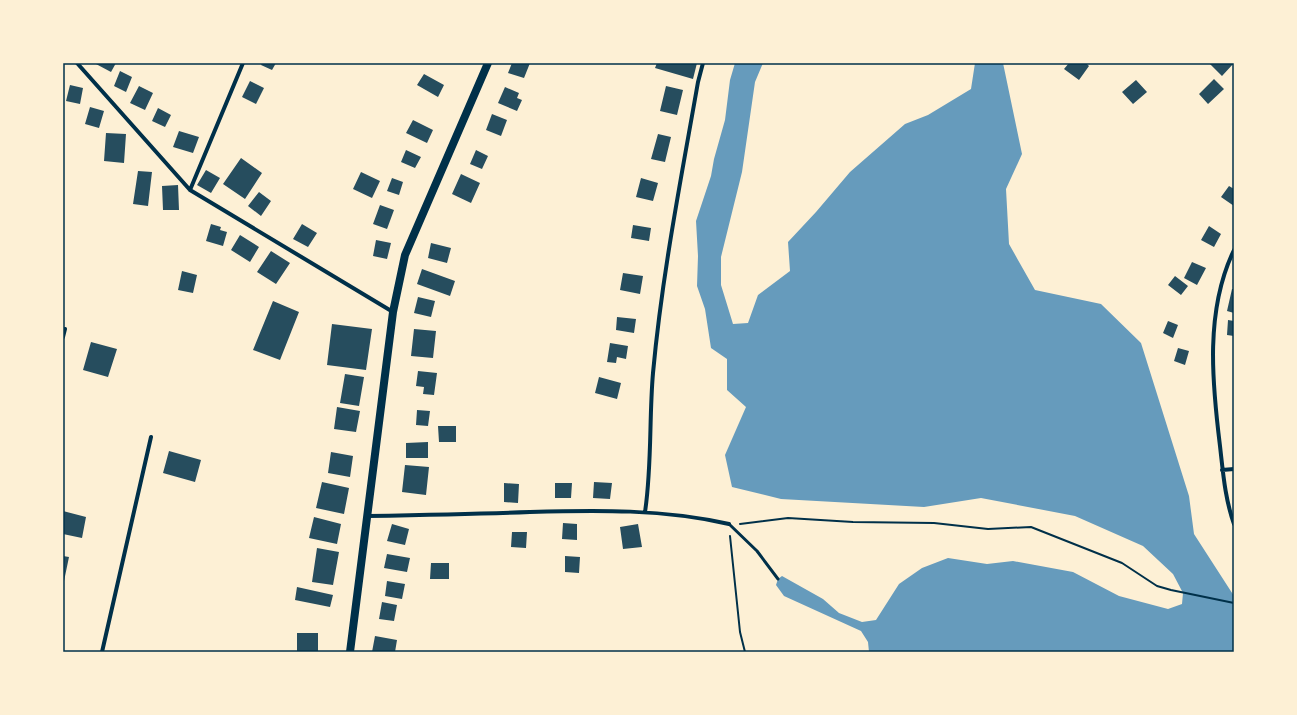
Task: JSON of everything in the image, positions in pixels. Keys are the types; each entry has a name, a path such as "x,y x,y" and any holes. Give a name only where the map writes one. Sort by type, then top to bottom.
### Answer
{"main road":[{"path":"350,652 393,312 405,255 488,63"}],"street":[{"path":"76,63 190,190 393,312"},
{"path":"190,190 243,63"},
{"path":"645,512 653,374 661,305 675,210 698,82 704,63"},
{"path":"1234,250 1219,289 1214,329 1216,414 1222,470 1234,524"},
{"path":"63,337 65,330"},
{"path":"102,652 151,437"},
{"path":"1222,470 1234,470"},
{"path":"367,516 553,512 645,512 704,518 729,524"}],"lane":[{"path":"729,524 757,551 778,579"}],"path":[{"path":"745,652 740,632 729,524 746,524 788,518 853,522 934,523 988,529 1031,528 1122,563 1157,586 1234,603"}],"water":[{"path":"735,63 763,63 755,82 742,172 721,257 721,285 733,324 748,323 758,295 790,271 788,242 850,172 905,124 928,115 971,89 975,63 1003,63 1022,154 1006,189 1009,244 1035,290 1101,304 1141,343 1189,496 1194,534 1234,596 1234,652 869,652 868,642 861,631 784,596 776,585 778,579 782,576 823,599 839,613 862,622 876,620 899,584 922,568 948,558 987,564 1013,561 1073,572 1119,596 1168,609 1182,604 1183,593 1173,574 1143,546 1075,516 981,498 924,507 781,499 732,487 725,455 746,407 727,390 727,359 711,348 705,309 697,286 698,256 696,221 711,176 714,159 725,120 730,80"}],"building":[{"path":"116,63 111,72 96,64"},
{"path":"262,63 276,63 272,70 261,65"},
{"path":"512,63 530,63 524,78 508,73"},
{"path":"657,63 697,63 693,79 655,68"},
{"path":"1069,63 1086,63 1089,66 1079,80 1064,69"},
{"path":"1209,63 1234,63 1222,76"},
{"path":"120,71 132,77 126,92 114,86"},
{"path":"424,74 444,85 438,97 417,85"},
{"path":"1214,79 1224,89 1208,104 1199,94"},
{"path":"1136,80 1147,92 1133,104 1122,92"},
{"path":"250,81 264,88 256,104 242,97"},
{"path":"70,85 83,88 80,104 66,101"},
{"path":"139,86 153,93 145,110 130,103"},
{"path":"666,86 683,90 677,115 660,111"},
{"path":"505,87 519,93 517,98 522,100 517,111 498,103"},
{"path":"90,107 104,111 99,128 85,124"},
{"path":"158,108 171,115 165,127 152,121"},
{"path":"492,114 507,120 501,136 486,130"},
{"path":"413,120 433,130 427,143 406,133"},
{"path":"179,131 199,137 193,153 173,147"},
{"path":"106,133 126,134 124,163 104,161"},
{"path":"658,134 671,137 665,162 651,159"},
{"path":"406,150 421,157 415,168 401,162"},
{"path":"476,150 488,156 482,169 470,164"},
{"path":"241,158 262,173 245,199 223,184"},
{"path":"206,170 220,178 211,193 197,185"},
{"path":"138,171 152,172 148,206 133,204"},
{"path":"361,172 380,181 372,198 353,189"},
{"path":"461,174 480,183 471,203 452,194"},
{"path":"392,178 403,182 399,195 387,191"},
{"path":"641,178 658,183 653,201 636,197"},
{"path":"178,185 179,210 163,210 162,186"},
{"path":"1229,186 1234,189 1234,206 1221,197"},
{"path":"259,192 271,201 261,216 248,206"},
{"path":"380,205 394,210 387,229 373,224"},
{"path":"211,224 221,227 220,230 227,232 223,246 206,241"},
{"path":"302,224 317,233 308,247 293,239"},
{"path":"633,225 651,228 649,241 631,238"},
{"path":"1209,226 1221,234 1214,247 1201,240"},
{"path":"240,235 259,247 250,262 231,250"},
{"path":"376,240 391,243 387,259 373,256"},
{"path":"431,243 451,248 447,263 428,258"},
{"path":"271,251 290,263 276,284 257,272"},
{"path":"1192,262 1206,268 1197,285 1184,278"},
{"path":"422,269 455,281 450,296 417,284"},
{"path":"182,271 197,275 193,293 178,290"},
{"path":"623,273 643,276 640,294 620,290"},
{"path":"1175,276 1188,286 1181,295 1168,285"},
{"path":"1232,289 1234,289 1234,313 1227,311"},
{"path":"418,297 435,301 431,317 414,313"},
{"path":"273,301 299,312 280,360 253,350"},
{"path":"617,317 636,319 634,333 616,330"},
{"path":"1228,320 1234,321 1234,336 1227,335"},
{"path":"1168,321 1178,325 1173,338 1163,333"},
{"path":"332,324 372,329 366,370 327,365"},
{"path":"414,329 436,331 433,358 411,356"},
{"path":"91,342 117,349 108,377 83,370"},
{"path":"610,343 628,346 626,359 617,357 616,363 607,362"},
{"path":"1178,348 1189,351 1185,365 1174,361"},
{"path":"418,371 437,373 434,395 423,394 424,387 416,386"},
{"path":"345,374 364,377 359,406 340,403"},
{"path":"599,377 621,383 617,399 595,393"},
{"path":"337,407 360,411 356,432 334,429"},
{"path":"417,410 430,411 428,426 416,425"},
{"path":"438,426 456,426 456,442 439,442"},
{"path":"428,442 428,458 406,458 406,443"},
{"path":"169,451 201,460 195,482 163,473"},
{"path":"331,452 353,456 350,477 328,473"},
{"path":"405,465 429,467 426,495 402,492"},
{"path":"322,482 349,488 344,514 316,508"},
{"path":"594,482 612,483 610,499 593,498"},
{"path":"504,483 519,484 518,503 504,502"},
{"path":"555,483 572,483 571,498 555,498"},
{"path":"63,511 86,517 82,538 63,534"},
{"path":"314,517 341,524 337,544 309,538"},
{"path":"563,523 577,524 577,540 562,539"},
{"path":"392,524 409,529 405,545 387,541"},
{"path":"638,524 642,547 623,549 620,527"},
{"path":"512,532 527,532 526,548 511,547"},
{"path":"317,548 339,552 333,585 312,582"},
{"path":"387,554 410,558 407,572 384,568"},
{"path":"63,556 69,557 64,581 63,581"},
{"path":"565,556 580,557 579,573 565,572"},
{"path":"431,563 449,563 449,579 430,579"},
{"path":"387,581 405,584 402,599 385,596"},
{"path":"297,587 333,595 330,607 295,600"},
{"path":"382,602 397,605 394,621 379,619"},
{"path":"297,633 318,633 318,652 297,652"},
{"path":"375,636 397,640 395,652 372,652"}]}
